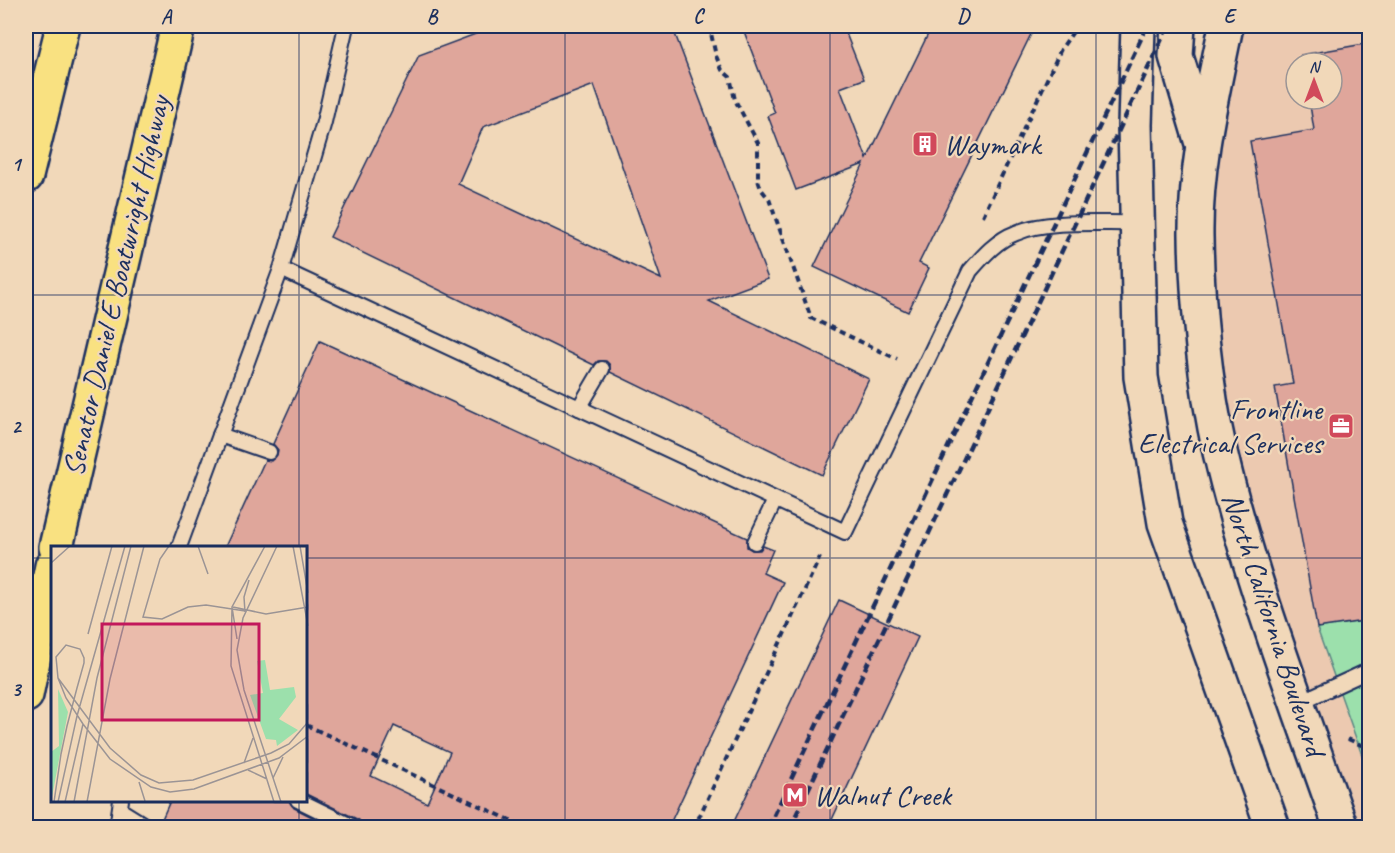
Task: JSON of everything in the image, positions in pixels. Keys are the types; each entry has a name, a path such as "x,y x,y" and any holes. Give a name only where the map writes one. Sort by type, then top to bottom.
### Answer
{"highway":[{"path":"26,176 63,26"},
{"name":"Senator Daniel E Boatwright Highway","path":"56,546 178,26"},
{"path":"26,695 51,571"}],"main road":[{"path":"1138,26 1135,125 1141,377 1166,523 1273,828"},
{"path":"1178,26 1176,56 1202,145"},
{"name":"North California Boulevard","path":"1226,26 1202,145 1197,246 1203,343 1220,451 1258,585 1341,828"}],"lane":[{"path":"179,546 282,269 324,122 346,26"},
{"path":"282,269 845,532 970,271 990,249 1016,232 1035,228 1137,224"},
{"path":"579,408 602,369"},
{"path":"220,435 269,452"},
{"path":"754,542 775,500"},
{"path":"1298,703 1328,686 1370,670"},
{"path":"300,802 355,828"},
{"path":"117,828 121,805 149,828"}],"path":[{"path":"707,26 710,29 722,70 730,77 735,100 758,142 760,189 769,199 811,318 897,359"},
{"path":"983,216 1061,49 1077,26"},
{"path":"694,828 820,556"},
{"path":"308,725 527,828"},
{"path":"1348,739 1370,749"}],"shaded area":[{"path":"1226,26 1369,26 1369,827 1341,827 1225,468 1202,145"}],"green space":[{"path":"1369,620 1369,775 1317,628"}],"building":[{"path":"497,26 672,26 768,279 709,301 869,379 822,475 610,372 610,365 606,361 598,361 594,365 330,237 419,55","holes":["594,85 661,279 458,184 483,127"]},
{"name":"Waymark","path":"742,26 843,26 864,79 840,88 867,159 932,26 1035,26 919,263 929,268 908,312 814,267 864,164 796,190 768,116 775,113"},
{"path":"1370,43 1370,620 1317,628 1275,387 1293,384 1250,141 1314,130 1311,111 1344,111 1344,51 1324,51"},
{"path":"320,341 747,538 747,547 752,550 760,550 763,546 773,550 763,573 783,582 668,828 364,828 359,820 308,795 308,546 225,546 265,460 271,461 277,455 278,450 273,444","holes":["394,726 450,752 427,803 371,776"]},
{"path":"839,600 918,637 828,828 731,828"},
{"path":"170,802 290,802 294,808 334,828 158,828"}],"railway":[{"path":"768,828 1147,26"},
{"path":"790,828 1168,26"}],"place":[{"name":"Waymark","path":"925,144"},
{"name":"Frontline Electrical Services","path":"1341,426"},
{"name":"Walnut Creek","path":"795,795"}]}
